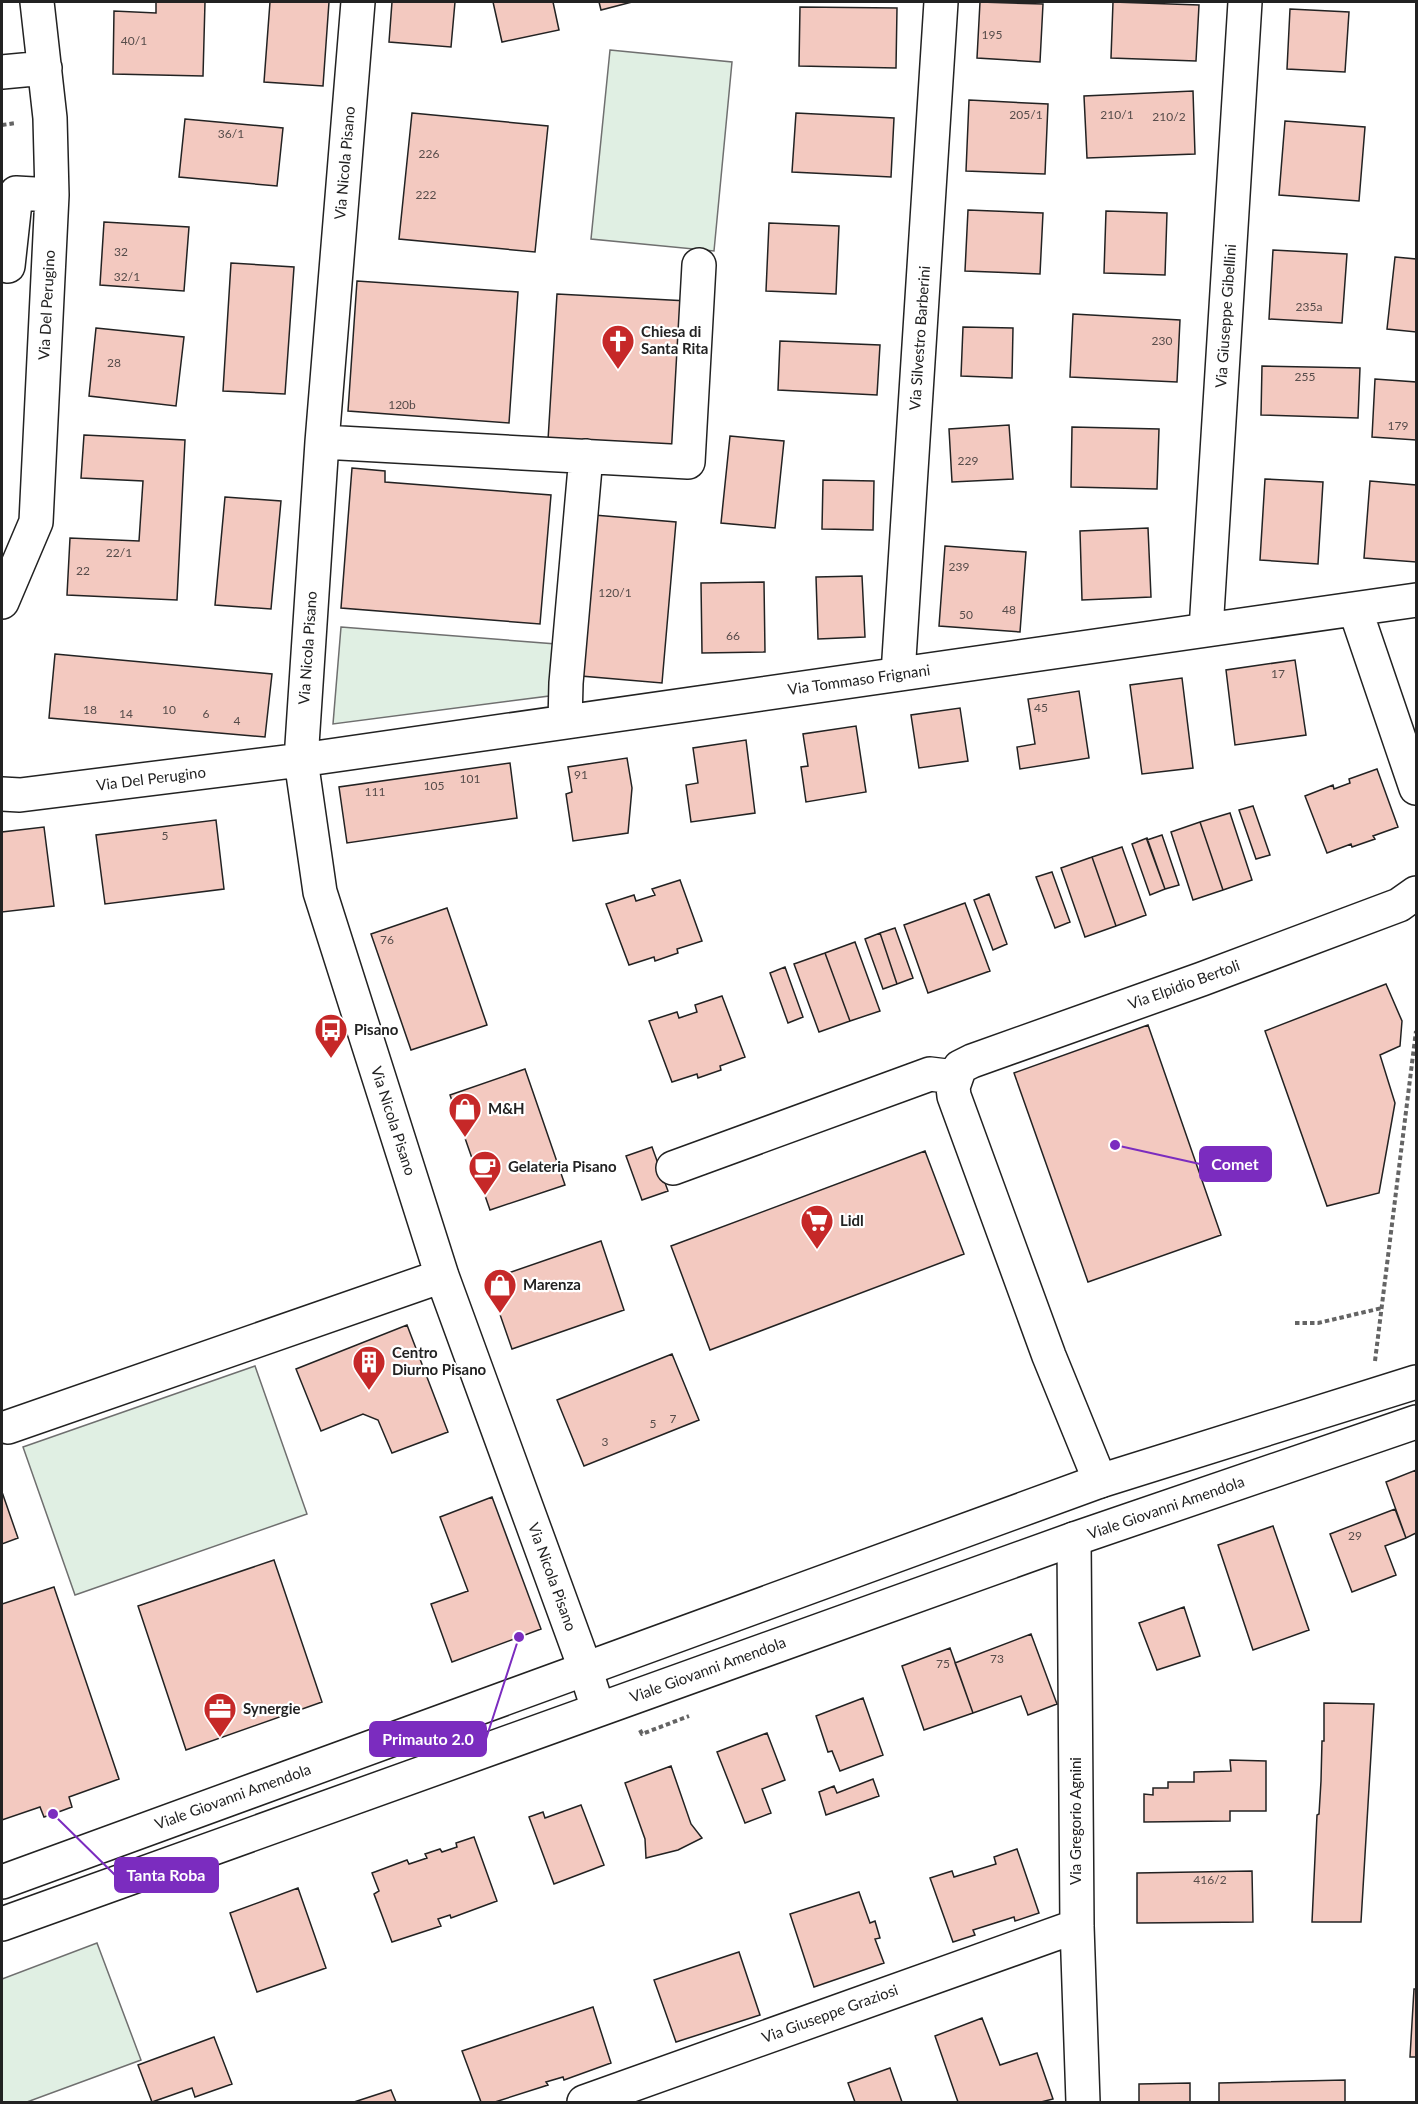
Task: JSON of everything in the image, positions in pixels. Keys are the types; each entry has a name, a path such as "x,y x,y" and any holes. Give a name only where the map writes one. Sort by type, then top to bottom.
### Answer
{"street":[{"name":"Via Del Perugino","path":"2,602 36,522 52,195 50,118 37,2"},
{"name":"Via Nicola Pisano","path":"358,2 322,442 301,760 320,892 442,1276 585,1668 598,1710"},
{"name":"Via Silvestro Barberini","path":"898,674 941,2"},
{"name":"Via Giuseppe Gibellini","path":"1206,630 1245,2"},
{"path":"2,72 45,68"},
{"path":"8,266 16,194 52,195"},
{"path":"322,442 688,462 699,265"},
{"path":"565,722 566,683 586,456"},
{"name":"Via Tommaso Frignani","path":"301,760 1416,600"},
{"path":"1355,609 1416,788"},
{"name":"Via Del Perugino","path":"2,794 20,795 301,760"},
{"name":"Via Elpidio Bertoli","path":"955,1077 960,1067 972,1061 1202,979 1399,905 1416,893"},
{"path":"673,1168 930,1074 955,1077 954,1096 1049,1356 1100,1481"},
{"path":"8,1427 442,1276"},
{"name":"Viale Giovanni Amendola","path":"2,1882 1100,1481 1416,1382"},
{"name":"Viale Giovanni Amendola","path":"2,1924 1074,1539 1416,1422"},
{"name":"Via Gregorio Agnini","path":"1074,1539 1077,1926 1083,2103"},
{"name":"Via Giuseppe Graziosi","path":"584,2103 1077,1926"}],"path":[{"path":"1375,1361 1416,1031"},
{"path":"1295,1323 1318,1323 1382,1308"}],"green space":[{"path":"610,50 732,62 714,251 591,239"},
{"path":"341,627 556,644 549,696 333,724"},
{"path":"255,1366 307,1514 75,1595 23,1447"},
{"path":"97,1943 141,2060 27,2102 2,2102 2,1979"}],"building":[{"path":"156,2 205,2 203,76 113,74 114,11 156,13"},
{"path":"270,2 329,2 323,86 264,82"},
{"path":"392,2 455,2 451,47 389,42"},
{"path":"493,2 553,2 559,30 502,42"},
{"path":"599,2 632,2 601,10"},
{"path":"980,2 1043,4 1040,62 977,58"},
{"path":"1113,2 1199,5 1196,61 1111,58"},
{"path":"800,7 897,8 896,68 799,66"},
{"path":"1290,9 1349,12 1345,72 1287,69"},
{"path":"1193,91 1195,154 1087,158 1084,96"},
{"path":"969,100 1048,104 1045,174 966,171"},
{"path":"412,113 548,126 535,252 399,239"},
{"path":"796,113 894,118 891,177 792,172"},
{"path":"185,119 283,128 277,186 179,177"},
{"path":"1285,121 1365,127 1359,201 1279,195"},
{"path":"968,210 1043,213 1040,274 965,271"},
{"path":"1106,211 1167,213 1165,275 1104,273"},
{"path":"104,222 189,227 184,291 100,285"},
{"path":"769,223 839,226 836,294 766,291"},
{"path":"1273,250 1347,254 1342,323 1269,319"},
{"path":"1395,257 1416,259 1416,332 1387,329"},
{"path":"231,263 294,267 285,394 223,391"},
{"path":"357,281 518,292 509,423 348,411"},
{"name":"Chiesa di Santa Rita","path":"557,294 688,301 679,447 548,440"},
{"path":"1073,314 1180,320 1177,382 1070,377"},
{"path":"963,327 1013,328 1012,378 961,376"},
{"path":"96,328 184,337 176,406 89,396"},
{"path":"780,341 880,345 877,395 778,390"},
{"path":"1262,366 1360,368 1358,418 1261,415"},
{"path":"1375,379 1416,382 1416,440 1372,437"},
{"path":"1009,425 1013,479 952,482 949,429"},
{"path":"1072,427 1159,429 1157,489 1071,487"},
{"path":"84,435 185,440 177,600 67,595 70,538 139,541 143,481 81,478"},
{"path":"730,436 784,441 775,528 721,523"},
{"path":"352,468 385,471 385,482 551,495 540,624 341,608"},
{"path":"1265,479 1323,482 1318,564 1260,560"},
{"path":"823,480 874,481 873,530 822,529"},
{"path":"1370,481 1416,485 1416,562 1364,558"},
{"path":"225,497 281,501 271,609 215,605"},
{"path":"594,515 676,522 662,683 581,676"},
{"path":"1148,528 1151,597 1082,600 1080,531"},
{"path":"945,546 1026,552 1020,632 939,626"},
{"path":"862,576 865,637 818,639 816,577"},
{"path":"764,582 765,652 702,653 701,583"},
{"path":"55,654 272,674 265,737 49,718"},
{"path":"1295,660 1306,735 1235,745 1226,670"},
{"path":"1182,678 1193,768 1142,774 1130,685"},
{"path":"1079,691 1089,758 1020,769 1017,747 1035,744 1028,699"},
{"path":"960,708 968,761 919,768 911,715"},
{"path":"856,726 866,792 806,802 801,767 808,766 803,734"},
{"path":"746,740 755,813 691,822 686,785 698,783 693,748"},
{"path":"627,758 632,788 628,833 573,841 566,794 572,792 568,767"},
{"path":"510,763 517,818 347,843 339,787"},
{"path":"1377,769 1398,827 1373,836 1375,839 1352,847 1351,844 1327,853 1305,796 1333,785 1334,789 1350,783 1349,779"},
{"path":"1253,806 1270,855 1256,859 1239,810"},
{"path":"1230,813 1252,880 1223,890 1200,822"},
{"path":"216,820 224,889 105,904 96,835"},
{"path":"1200,822 1223,890 1193,900 1171,832"},
{"path":"44,827 54,906 2,912 2,832"},
{"path":"1162,835 1179,885 1165,889 1147,840"},
{"path":"1147,838 1165,889 1150,895 1132,844"},
{"path":"1122,847 1146,915 1116,926 1092,857"},
{"path":"1092,857 1116,926 1085,937 1061,868"},
{"path":"1052,872 1070,922 1055,928 1036,877"},
{"path":"680,880 702,941 677,949 678,953 655,961 654,957 629,965 606,904 634,895 636,901 655,895 652,889"},
{"path":"989,894 1007,944 993,950 974,900"},
{"path":"965,903 990,971 928,993 904,925"},
{"path":"447,908 487,1025 411,1050 371,934"},
{"path":"895,928 913,978 897,984 880,933"},
{"path":"880,933 897,984 883,989 865,939"},
{"path":"855,942 880,1011 850,1021 825,953"},
{"path":"825,953 850,1021 819,1032 794,964"},
{"path":"785,967 803,1017 788,1023 770,973"},
{"path":"1386,984 1402,1021 1400,1046 1380,1055 1395,1103 1379,1193 1327,1206 1265,1031"},
{"path":"722,996 745,1057 720,1066 721,1070 698,1078 697,1074 672,1082 649,1021 677,1012 679,1018 697,1012 695,1005"},
{"path":"1148,1025 1221,1235 1088,1282 1014,1073"},
{"path":"525,1069 565,1185 490,1210 450,1095"},
{"path":"652,1147 668,1191 642,1200 626,1156"},
{"name":"Lidl","path":"925,1151 964,1254 710,1350 671,1246"},
{"path":"601,1241 624,1310 512,1349 488,1280"},
{"name":"Centro Diurno Pisano","path":"407,1325 448,1432 392,1453 378,1420 363,1414 321,1431 296,1369"},
{"path":"672,1354 699,1420 584,1466 557,1400"},
{"path":"1416,1470 1416,1533 1406,1538 1386,1482"},
{"path":"2,1492 18,1538 2,1544"},
{"path":"492,1497 541,1629 452,1662 431,1604 468,1591 440,1517"},
{"path":"1395,1509 1406,1538 1385,1546 1396,1575 1352,1592 1330,1534"},
{"path":"1273,1526 1309,1630 1253,1650 1218,1545"},
{"path":"274,1560 322,1702 186,1750 138,1606"},
{"path":"54,1587 119,1779 69,1797 72,1807 53,1814 44,1817 40,1807 2,1820 2,1604"},
{"path":"1184,1607 1200,1656 1157,1670 1139,1623"},
{"path":"1031,1634 1057,1704 1028,1715 1021,1696 973,1713 955,1663"},
{"path":"950,1648 973,1713 924,1730 902,1666"},
{"path":"863,1698 883,1755 840,1771 832,1751 828,1752 816,1716"},
{"path":"1324,1703 1374,1704 1361,1922 1312,1922 1317,1815 1319,1814 1322,1741 1324,1741"},
{"path":"767,1733 785,1780 762,1789 771,1813 745,1823 717,1752"},
{"path":"1230,1760 1266,1761 1266,1811 1230,1811 1230,1821 1144,1822 1144,1794 1153,1795 1153,1788 1168,1788 1168,1782 1194,1782 1194,1772 1231,1771"},
{"path":"671,1766 691,1824 702,1838 678,1850 646,1858 645,1839 625,1783"},
{"path":"873,1779 879,1796 826,1815 819,1792 834,1786 837,1793"},
{"path":"581,1805 604,1865 554,1884 529,1817 543,1812 545,1818"},
{"path":"474,1837 497,1901 451,1918 450,1915 438,1919 441,1926 392,1942 374,1894 379,1891 372,1873 407,1860 409,1864 427,1858 425,1854 457,1847 456,1843"},
{"path":"1017,1849 1039,1913 1015,1921 1014,1917 973,1930 975,1935 953,1942 930,1878 952,1871 954,1877 996,1864 994,1857"},
{"path":"1252,1871 1253,1922 1137,1923 1137,1873"},
{"path":"298,1888 326,1968 257,1992 230,1913"},
{"path":"859,1892 870,1923 875,1921 880,1938 875,1939 884,1963 814,1987 790,1914"},
{"path":"739,1952 760,2015 676,2042 654,1980"},
{"path":"1414,1989 1416,1989 1416,2057 1410,2057"},
{"path":"593,2007 611,2063 564,2080 563,2077 546,2082 548,2085 495,2102 481,2102 462,2051"},
{"path":"982,2018 1000,2065 1037,2053 1053,2099 1041,2102 958,2102 935,2036"},
{"path":"214,2037 232,2084 195,2097 192,2088 152,2102 138,2065"},
{"path":"890,2068 902,2102 855,2102 848,2083"},
{"path":"1345,2080 1345,2102 1219,2102 1219,2083"},
{"path":"1190,2083 1190,2102 1139,2102 1139,2084"},
{"path":"391,2090 396,2102 354,2102"}],"place":[{"name":"Chiesa di Santa Rita","path":"618,370"},
{"name":"Pisano","path":"331,1059"},
{"name":"M&H","path":"465,1138"},
{"name":"Comet","path":"1115,1145"},
{"name":"Gelateria Pisano","path":"485,1196"},
{"name":"Lidl","path":"817,1250"},
{"name":"Marenza","path":"500,1314"},
{"name":"Centro Diurno Pisano","path":"369,1391"},
{"name":"Primauto 2.0","path":"519,1637"},
{"name":"Synergie","path":"220,1738"},
{"name":"Tanta Roba","path":"53,1814"}]}
